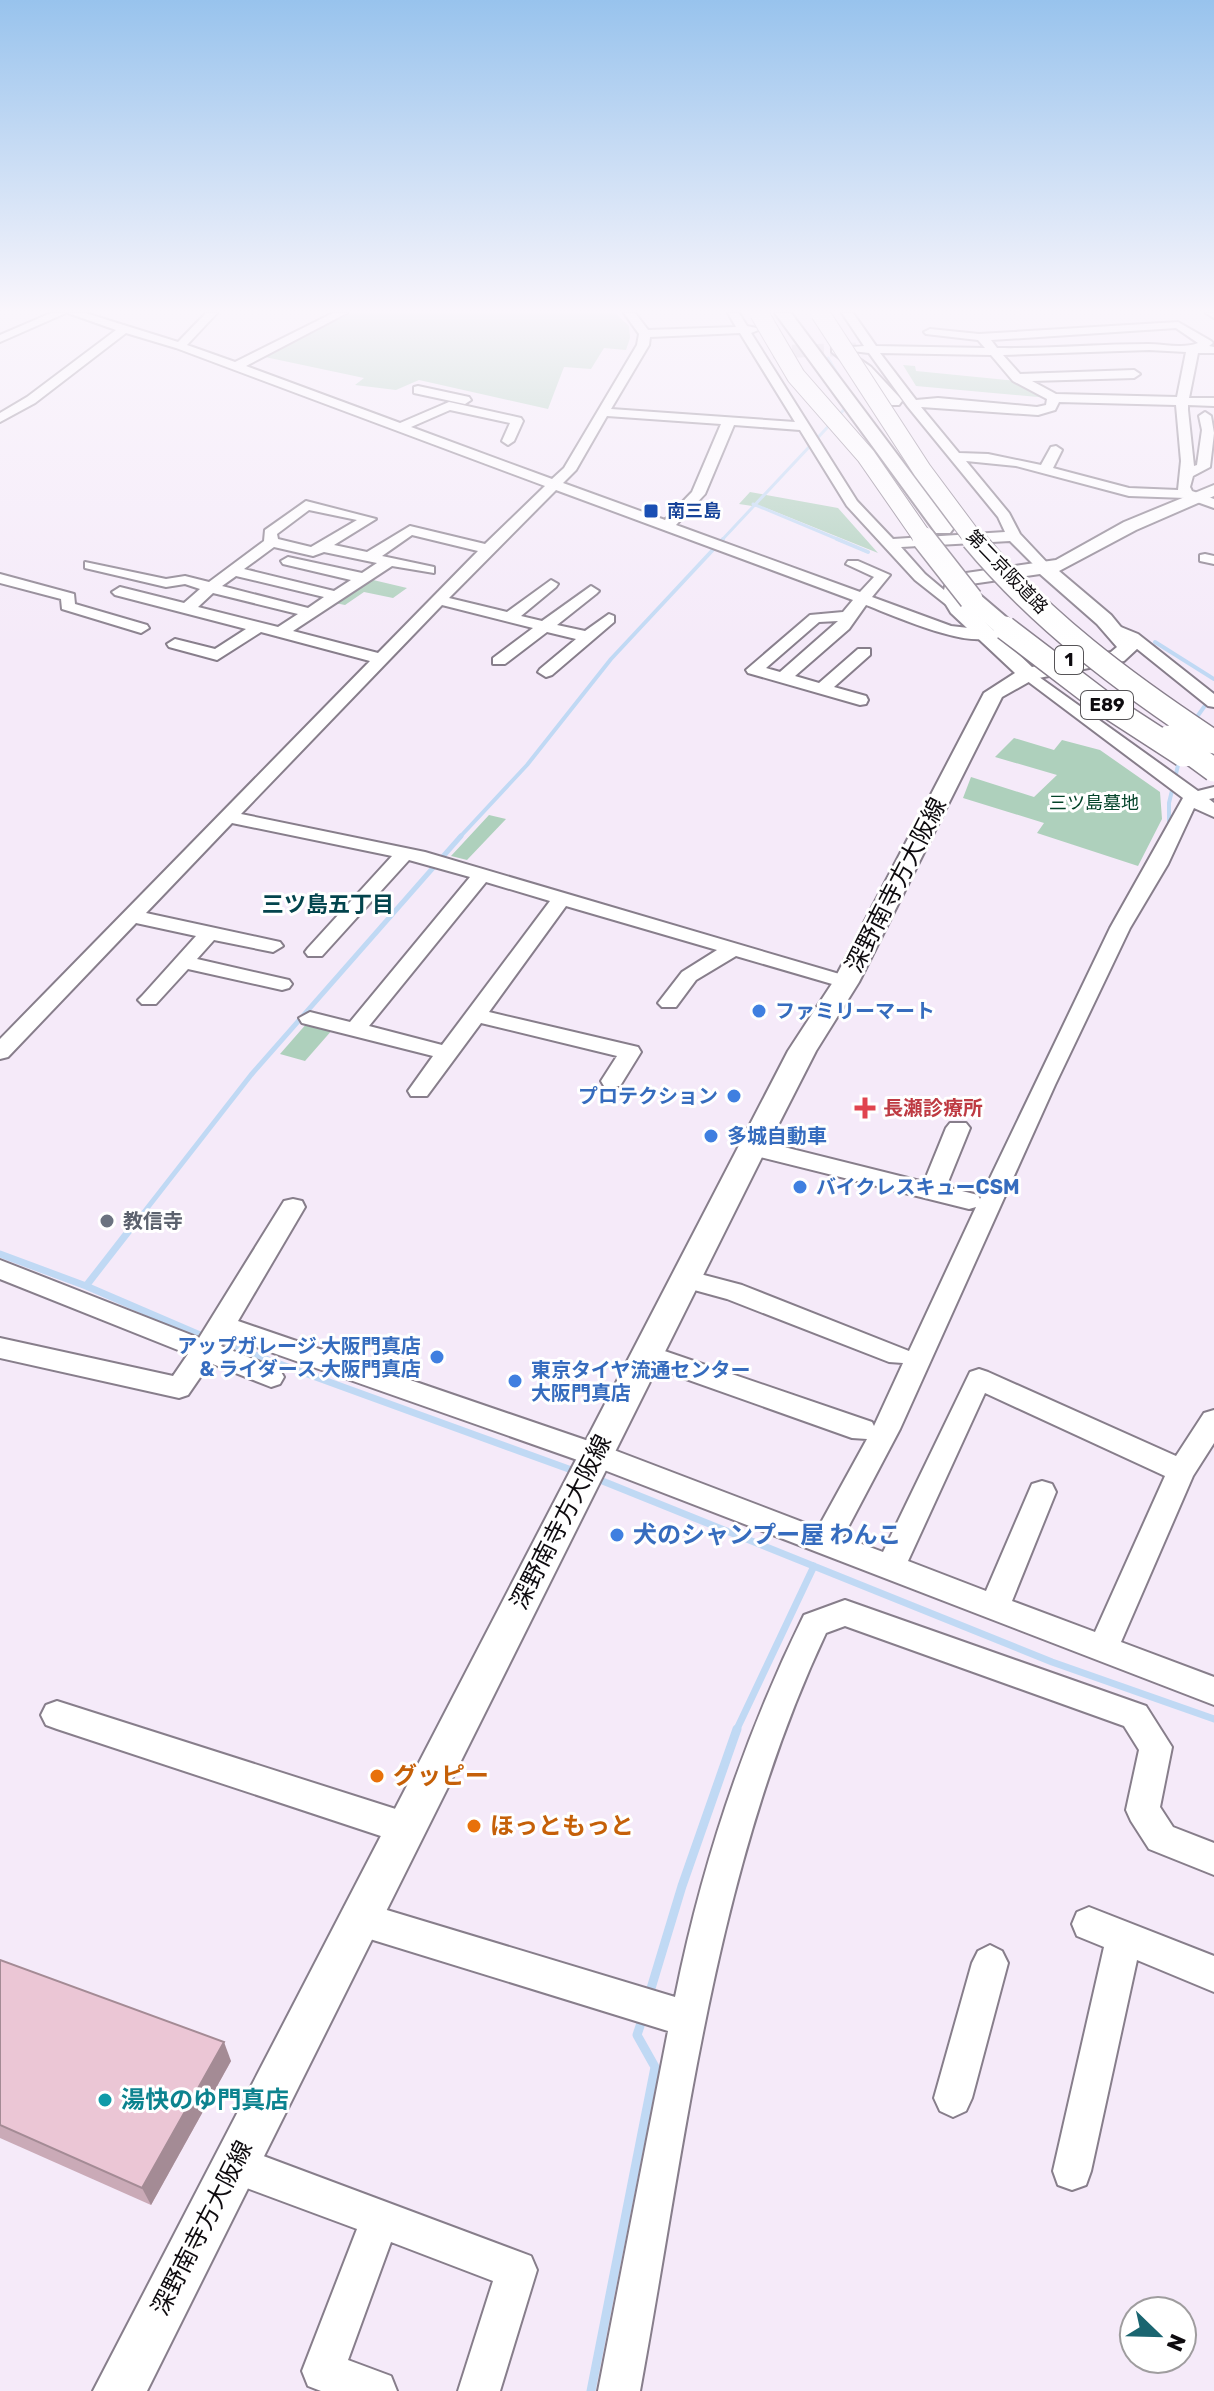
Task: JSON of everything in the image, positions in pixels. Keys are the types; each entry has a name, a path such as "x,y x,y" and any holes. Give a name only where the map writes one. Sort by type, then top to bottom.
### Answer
{"highway":[{"path":"827,425 860,484 964,604"},
{"name":"E89","path":"838,425 873,466 964,604"},
{"name":"1","path":"868,425 1023,619 1087,676 1174,738 1214,772"},
{"name":"1","path":"886,425 951,529 1024,600 1071,640 1210,729"},
{"name":"第二京阪道路","path":"899,425 930,483 990,559 1078,641 1214,742"},
{"path":"917,425 980,517 1018,562 1114,650 1210,729"},
{"name":"第二京阪道路","path":"964,604 1106,705 1214,772"}],"main road":[{"path":"1028,674 986,635 951,591 960,581 1061,565 1191,496 1214,490"},
{"path":"1046,569 1111,628"},
{"name":"深野南寺方大阪線","path":"119,2391 752,1147 802,1051 846,982 994,693 1028,674 1117,657 1128,648 1127,643 1111,628"}],"street":[{"path":"390,425 948,630 986,635"},
{"path":"399,428 407,425"},
{"path":"462,425 509,438 515,425"},
{"path":"0,1052 569,470 596,425"},
{"path":"667,526 698,494 727,425"},
{"path":"782,425 803,426 852,503 888,544 920,577 964,604"},
{"path":"822,457 830,437 858,425"},
{"path":"925,425 959,457 1004,516 1014,536 1046,569"},
{"path":"1183,425 1189,473 1183,487 1191,496"},
{"path":"1189,473 1203,467 1211,431"},
{"path":"1047,477 1056,450"},
{"path":"959,457 986,456 1098,495 1191,496 1214,504"},
{"path":"189,609 192,602 271,542 313,552 369,519 306,505 270,533 271,542"},
{"path":"370,557 410,530 489,549"},
{"path":"888,544 1014,536"},
{"path":"321,547 429,570"},
{"path":"254,553 364,578"},
{"path":"281,632 390,561"},
{"path":"783,678 843,626 861,598 883,575 853,564"},
{"path":"90,565 166,583 185,580 311,613"},
{"path":"233,571 337,596"},
{"path":"0,578 69,597 67,606 141,628"},
{"path":"509,618 551,584"},
{"path":"499,661 591,591"},
{"path":"120,592 382,659"},
{"path":"439,600 588,637"},
{"path":"848,616 815,618 754,670 860,700"},
{"path":"222,617 179,642 217,655 259,627"},
{"path":"546,672 609,619"},
{"path":"1111,628 1132,637 1214,702"},
{"path":"822,689 864,652"},
{"path":"1028,674 1128,751 1204,795 1214,812"},
{"path":"1128,751 1210,729"},
{"path":"826,1541 886,1429 1044,1085 1120,928 1158,864 1186,805 1204,795"},
{"path":"228,817 405,853 846,982"},
{"path":"315,952 405,853"},
{"path":"355,1030 482,875"},
{"path":"419,1091 562,898"},
{"path":"132,916 273,946"},
{"path":"149,1000 210,932"},
{"path":"669,1003 689,976 734,949"},
{"path":"183,962 282,984"},
{"path":"475,1015 630,1052 612,1081"},
{"path":"310,1018 448,1053"},
{"path":"932,1192 958,1128"},
{"path":"752,1147 969,1201"},
{"path":"0,1348 179,1388 222,1325 293,1207"},
{"path":"0,1269 271,1377"},
{"path":"685,1279 733,1291 898,1355"},
{"path":"222,1325 589,1469 826,1541 1214,1691"},
{"path":"647,1355 862,1430"},
{"path":"891,1566 979,1379 1181,1471"},
{"path":"1103,1648 1181,1471 1214,1421"},
{"path":"995,1606 1042,1492"},
{"path":"619,2391 677,2016 734,1819 782,1687 815,1624 845,1613 1135,1716 1156,1747 1143,1810 1161,1838 1214,1859"},
{"path":"57,1715 405,1828"},
{"path":"357,1918 677,2016"},
{"path":"1089,1924 1214,1974"},
{"path":"1072,2171 1124,1938"},
{"path":"953,2098 990,1963"},
{"path":"234,2164 517,2270 479,2391"},
{"path":"376,2391 323,2371 380,2220"}],"green space":[{"path":"750,492 838,508 878,553 766,508 739,504"},
{"path":"369,579 407,588 393,598 364,592 345,605 335,603"},
{"name":"三ツ島墓地","path":"1014,738 1054,750 1062,740 1100,750 1160,792 1162,819 1138,866 1037,833 1044,823 963,798 971,777 1034,797 1057,775 995,757"},
{"path":"489,815 506,819 467,860 451,856"},
{"path":"308,1022 333,1029 305,1061 280,1054"}],"building":[{"name":"湯快のゆ門真店","path":"0,1960 224,2042 142,2188 0,2125"}],"waterway":[{"path":"755,505 830,425"},
{"path":"721,541 755,505"},
{"path":"755,505 842,541"},
{"path":"459,838 527,765 611,659 723,539"},
{"path":"837,539 868,552"},
{"path":"1155,642 1214,679"},
{"path":"1194,721 1214,693"},
{"path":"1169,828 1169,803 1180,757"},
{"path":"134,1225 251,1075 461,836"},
{"path":"988,1184 1117,917"},
{"path":"86,1286 135,1223"},
{"path":"0,1254 86,1286"},
{"path":"86,1286 200,1335 577,1472"},
{"path":"595,1478 814,1566"},
{"path":"736,1731 814,1566"},
{"path":"814,1566 1052,1662 1214,1719"},
{"path":"649,1995 682,1886 737,1729"},
{"path":"591,2391 655,2067 637,2035 643,2017"}],"place":[{"name":"南三島","path":"651,511"},
{"name":"ファミリーマート","path":"759,1011"},
{"name":"プロテクション","path":"734,1096"},
{"name":"長瀬診療所","path":"865,1108"},
{"name":"多城自動車","path":"711,1136"},
{"name":"バイクレスキューCSM","path":"800,1187"},
{"name":"教信寺","path":"107,1221"},
{"name":"アップガレージ 大阪門真店 & ライダース 大阪門真店","path":"437,1357"},
{"name":"東京タイヤ流通センター 大阪門真店","path":"515,1381"},
{"name":"犬のシャンプー屋 わんこ","path":"617,1535"},
{"name":"グッピー","path":"377,1776"},
{"name":"ほっともっと","path":"474,1826"},
{"name":"湯快のゆ門真店","path":"105,2100"}],"district":[{"name":"三ツ島五丁目","path":"328,904"}]}
